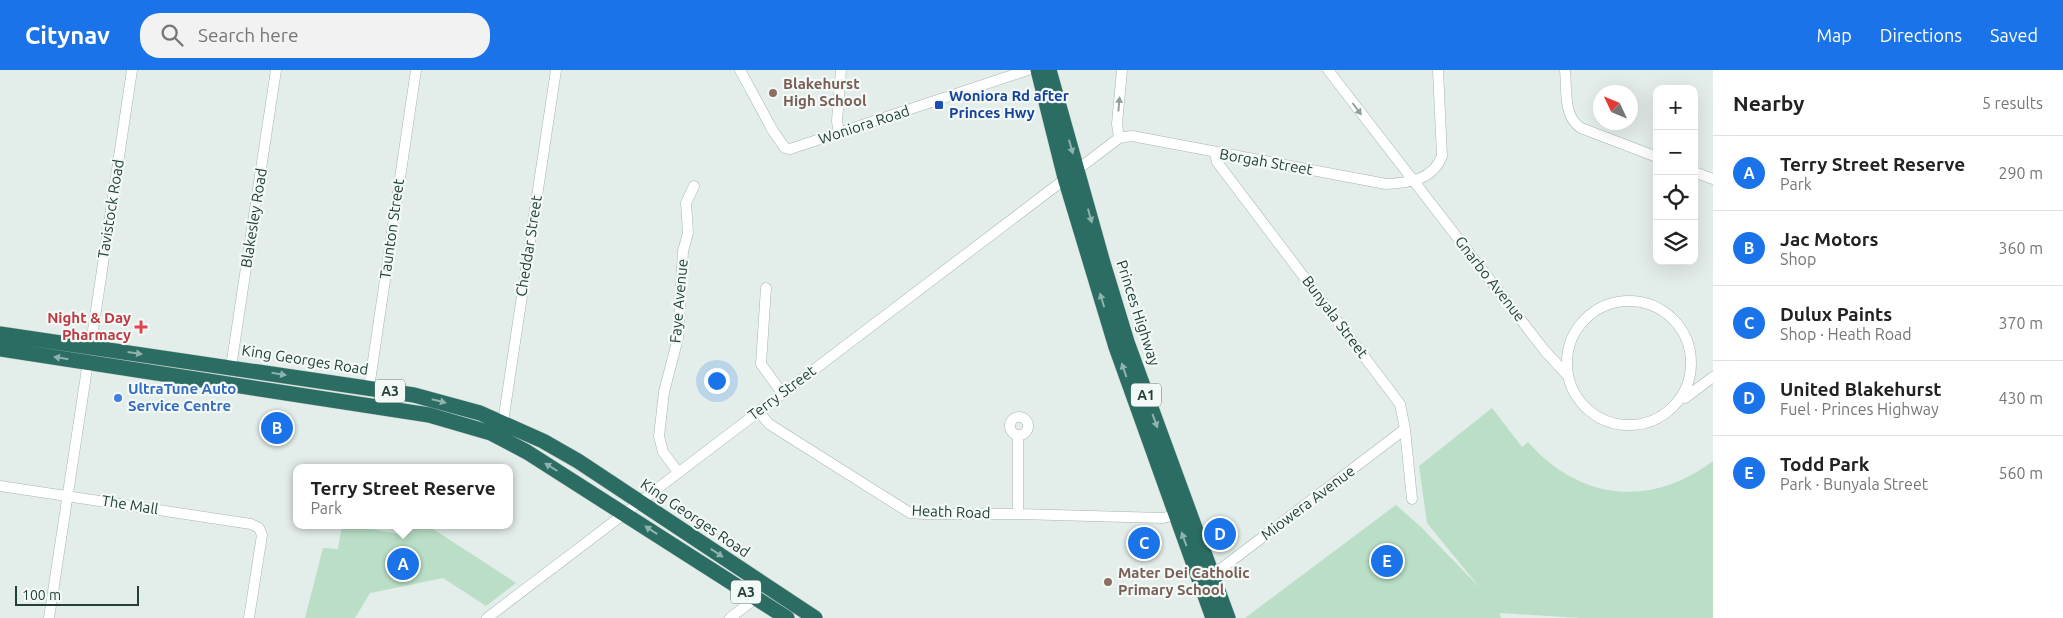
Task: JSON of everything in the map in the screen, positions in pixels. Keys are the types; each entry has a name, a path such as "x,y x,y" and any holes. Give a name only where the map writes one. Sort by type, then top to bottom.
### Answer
{"highway":[{"name":"Princes Highway","path":"1038,70 1128,342 1213,618"},
{"name":"Princes Highway","path":"1049,70 1071,174"},
{"name":"King Georges Road","path":"0,334 228,385 429,415 491,433 527,452 787,618"},
{"name":"King Georges Road","path":"0,349 231,367 369,388 443,402 503,422 543,440 578,461 815,618"},
{"path":"201,379 226,372 231,367 234,373 241,378 265,382 276,391"},
{"name":"Princes Highway","path":"1182,513 1228,618"}],"street":[{"name":"Tavistock Road","path":"49,618 132,70"},
{"name":"Blakesley Road","path":"231,367 276,70"},
{"name":"Taunton Street","path":"369,388 416,70"},
{"name":"Cheddar Street","path":"503,422 556,70"},
{"name":"Woniora Road","path":"740,70 773,131 785,148 795,148 839,134 1028,70"},
{"path":"839,134 837,124 841,70"},
{"path":"1119,138 1117,124 1122,70"},
{"name":"Gnarbo Avenue","path":"1328,70 1380,138 1397,157 1413,182 1545,350 1568,376"},
{"path":"1413,182 1435,169 1442,156 1438,70"},
{"path":"1565,70 1569,115 1572,123 1580,128 1653,155"},
{"name":"Borgah Street","path":"1119,138 1132,136 1386,184 1413,182"},
{"name":"Terry Street","path":"487,618 1119,138"},
{"name":"Bunyala Street","path":"1215,153 1217,162 1400,404 1406,429 1412,498"},
{"path":"1698,173 1713,179"},
{"name":"Faye Avenue","path":"678,472 664,452 659,436 664,392 678,338 683,251 688,233 686,203 694,186"},
{"path":"766,288 761,364 782,393"},
{"name":"Gnarbo Avenue","path":"1682,400 1691,380 1691,351 1684,334 1666,313 1638,301 1629,300 1611,304 1594,312 1587,318 1571,340 1567,359 1568,376 1574,394 1596,416 1617,424 1635,426 1647,423 1666,413 1713,377"},
{"name":"Heath Road","path":"758,411 769,424 903,510 924,514 1018,514 1164,518 1182,513"},
{"name":"Miowera Avenue","path":"1210,574 1222,568 1406,429"},
{"path":"1018,435 1018,514"},
{"name":"The Mall","path":"0,486 251,524 259,528 262,535 249,618"},
{"path":"730,618 756,598"}],"green space":[{"path":"1492,408 1522,447 1528,442 1548,462 1570,476 1593,486 1617,491 1641,491 1665,486 1689,476 1713,461 1713,618 1580,618 1500,613 1501,618 1245,618 1396,505 1421,527 1480,588 1427,523 1419,466"},
{"path":"341,529 369,529 403,534 404,529 433,529 516,583 486,606 443,578 370,593 355,618 305,618 323,548 338,549"}],"place":[{"name":"Blakehurst High School","path":"773,93"},
{"name":"Woniora Rd after Princes Hwy","path":"939,105"},
{"name":"Night & Day Pharmacy","path":"141,327"},
{"name":"UltraTune Auto Service Centre","path":"118,398"},
{"name":"Jac Motors","path":"277,428"},
{"name":"United Blakehurst","path":"1220,534"},
{"name":"Dulux Paints","path":"1144,543"},
{"name":"Todd Park","path":"1387,561"},
{"name":"Terry Street Reserve","path":"403,564"},
{"name":"Mater Dei Catholic Primary School","path":"1108,582"}]}
